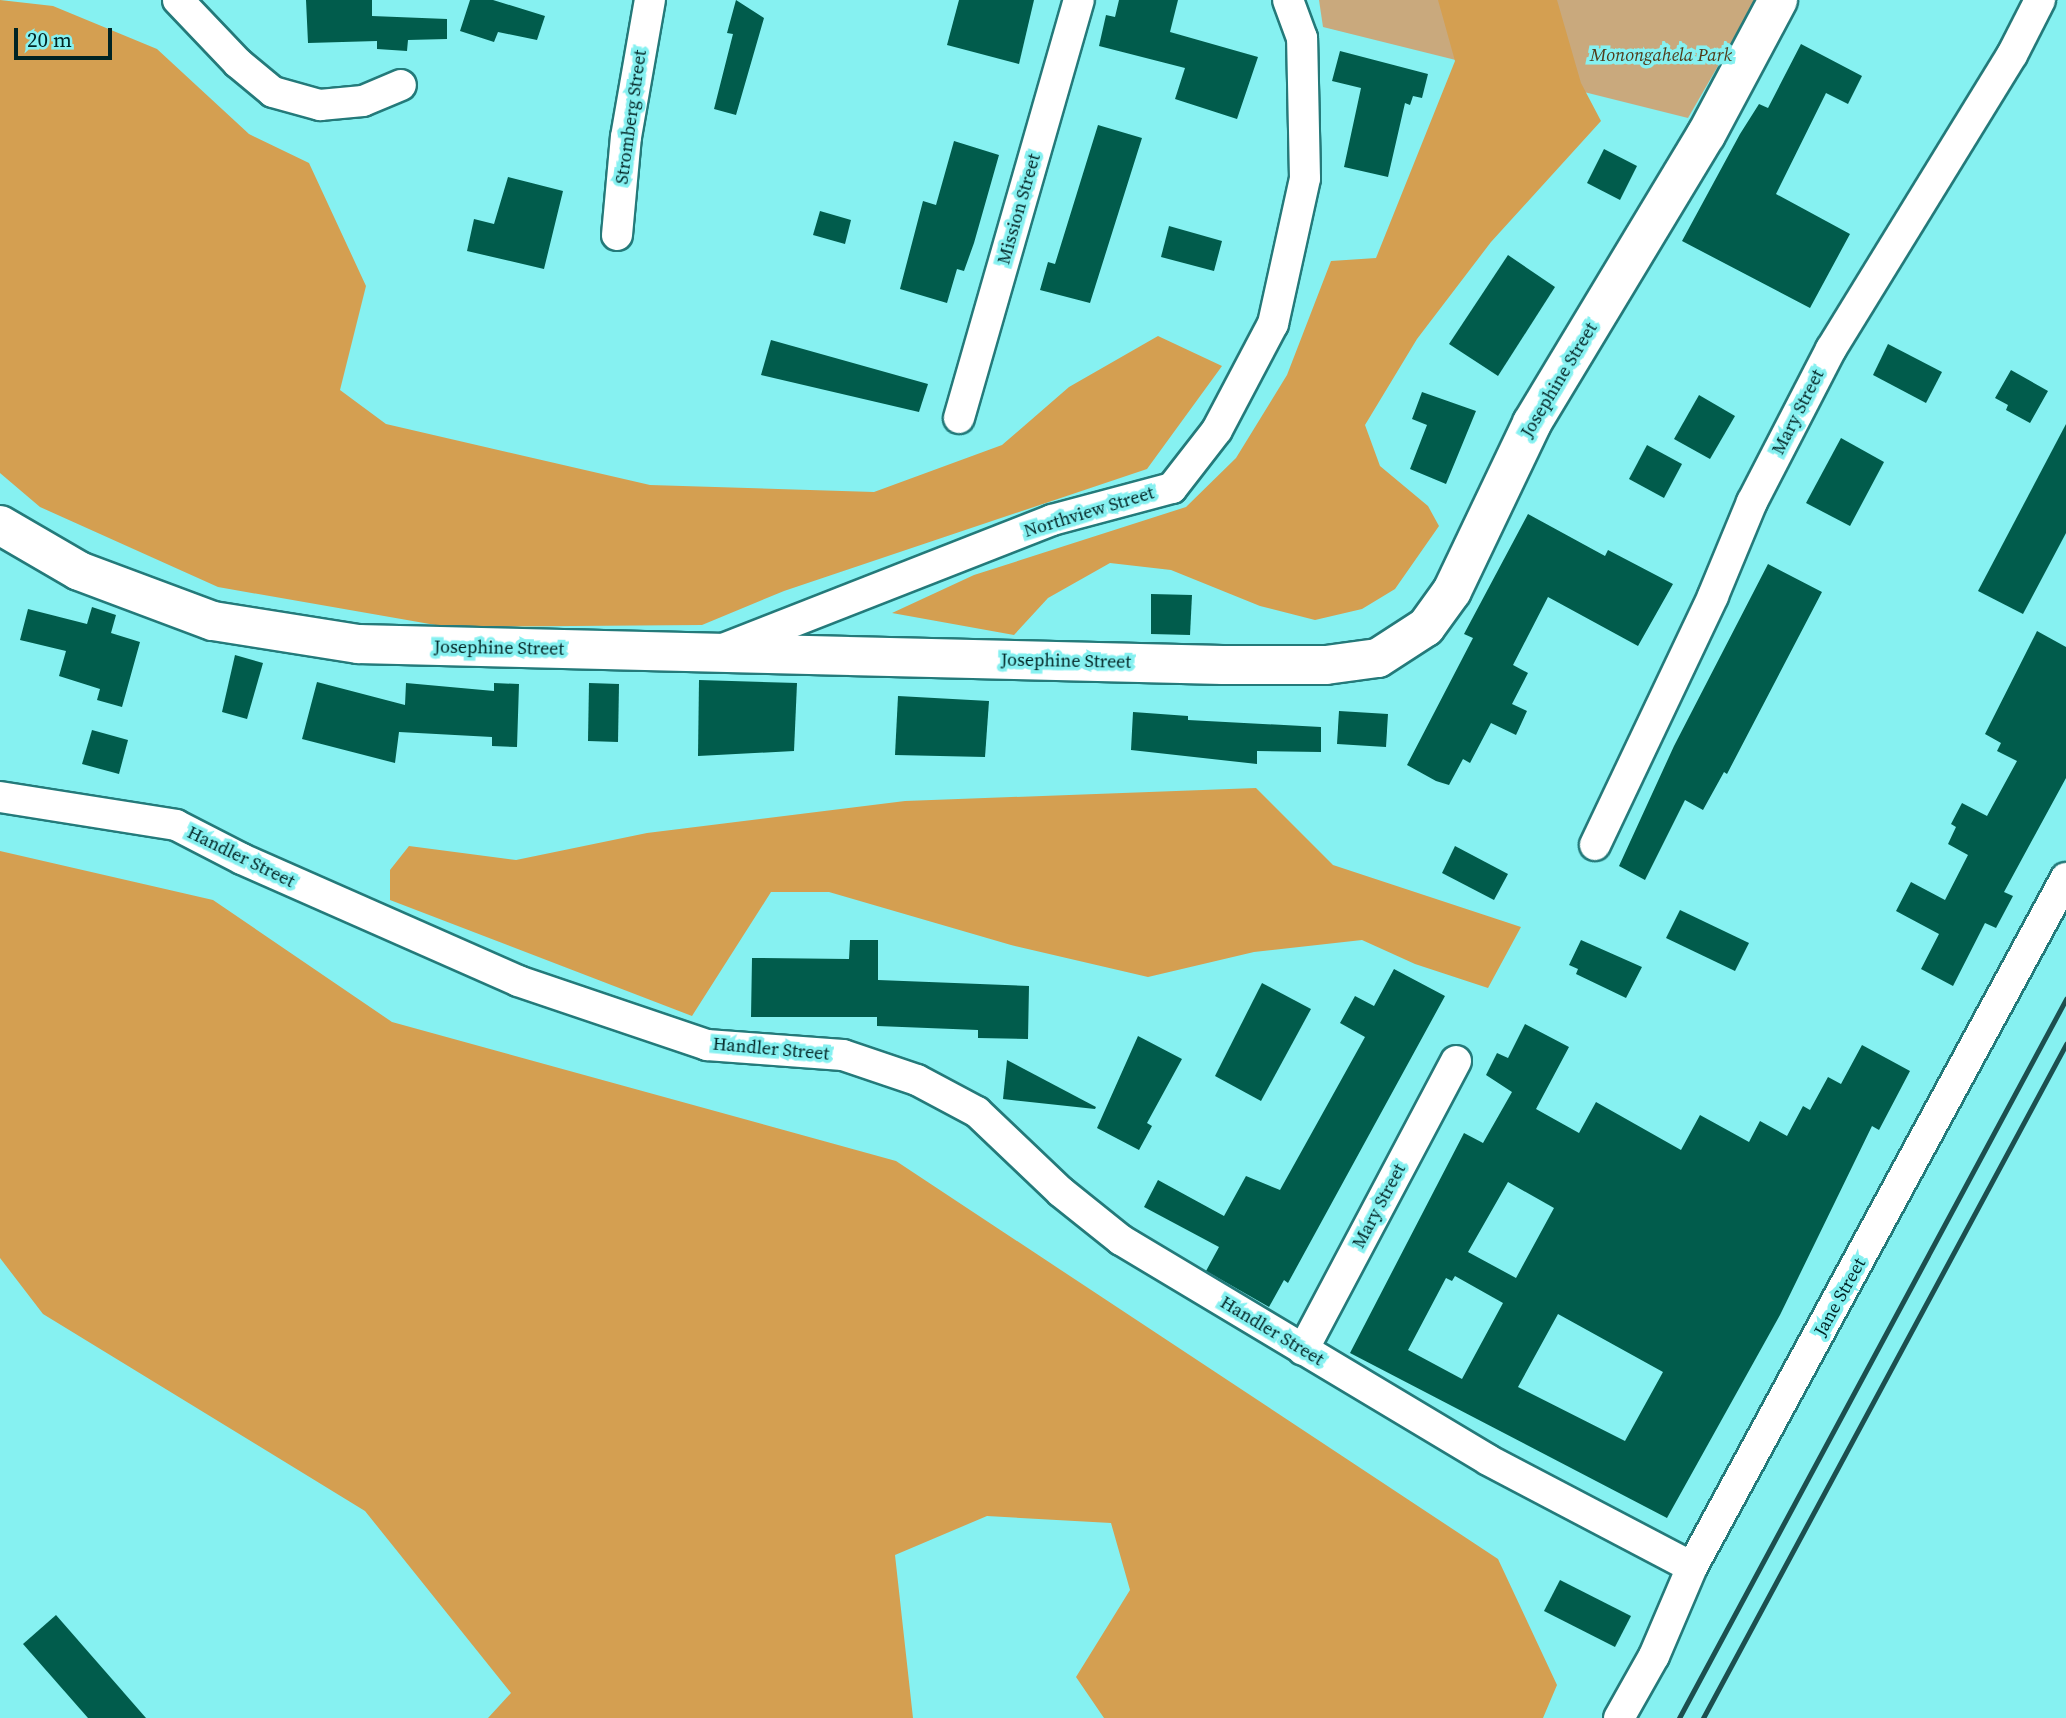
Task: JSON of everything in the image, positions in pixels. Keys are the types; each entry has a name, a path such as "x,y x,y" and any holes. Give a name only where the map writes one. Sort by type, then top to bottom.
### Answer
{"street":[{"path":"178,0 238,63 272,92 320,105 363,102 401,85"},
{"name":"Stromberg Street","path":"617,235 626,137 650,0"},
{"name":"Mission Street","path":"959,418 1079,0"},
{"name":"Northview Street","path":"716,652 1052,520 1172,488 1217,430 1273,324 1305,178 1303,38 1288,0"},
{"name":"Josephine Street","path":"0,525 79,571 126,591 213,621 358,644 1326,665 1378,658 1398,649 1426,627 1452,591 1532,423 1706,135 1778,0"},
{"name":"Mary Street","path":"1595,845 1713,596 1752,502 1831,349 2012,55 2040,0"},
{"name":"Handler Street","path":"0,797 176,825 242,859 518,981 706,1045 843,1055 917,1080 976,1112 1061,1192 1121,1240 1488,1461 1692,1567"},
{"name":"Jane Street","path":"1619,1718 1654,1656 1692,1567 2066,878"},
{"name":"Mary Street","path":"1303,1350 1456,1061"}],"green space":[{"name":"Monongahela Park","path":"1319,0 1756,0 1688,118 1323,27"}],"shaded area":[{"path":"0,0 53,6 157,49 249,134 309,163 366,286 340,390 386,424 650,485 874,492 1002,445 1069,387 1158,336 1222,366 1147,469 784,591 702,625 447,627 218,587 40,507 0,473"},
{"path":"1438,0 1557,0 1581,83 1601,121 1491,242 1417,339 1365,425 1380,466 1428,506 1439,526 1395,589 1362,609 1315,620 1260,606 1171,570 1110,563 1048,598 1014,635 892,613 974,575 1186,507 1236,458 1287,375 1331,261 1376,258 1455,61"},
{"path":"1256,788 1333,865 1521,927 1488,988 1415,964 1362,940 1254,952 1148,977 1011,945 829,892 771,892 692,1016 390,900 390,870 409,846 516,860 647,833 905,801"},
{"path":"0,851 213,900 392,1022 896,1161 1498,1559 1557,1685 1543,1718 1104,1718 1076,1677 1130,1590 1111,1523 987,1516 895,1555 913,1718 488,1718 511,1693 365,1511 43,1314 0,1258"}],"building":[{"path":"306,0 372,0 372,16 447,19 447,39 408,40 407,51 377,49 377,41 308,43"},
{"path":"470,0 493,0 545,16 537,40 498,32 494,42 460,31"},
{"path":"736,0 764,18 736,115 714,109 733,34 727,33"},
{"path":"959,0 1034,0 1019,64 947,45"},
{"path":"1119,0 1178,0 1170,32 1258,57 1237,119 1175,99 1185,68 1099,46 1106,15 1115,17"},
{"path":"1801,44 1862,76 1848,104 1826,93 1776,194 1850,234 1810,308 1682,241 1740,134 1759,104 1768,108"},
{"path":"1340,51 1428,74 1422,98 1413,96 1410,105 1405,103 1388,177 1344,167 1361,88 1332,81"},
{"path":"1098,125 1142,138 1090,303 1040,290 1048,262 1055,264"},
{"path":"954,141 999,155 974,243 964,271 957,269 947,303 900,289 923,201 936,205"},
{"path":"1604,149 1637,166 1620,200 1587,183"},
{"path":"508,177 563,191 544,269 467,251 474,219 494,224"},
{"path":"820,211 851,220 845,244 813,235"},
{"path":"1169,226 1222,241 1214,271 1161,257"},
{"path":"1508,255 1555,287 1498,376 1449,344"},
{"path":"771,340 928,384 919,412 761,375"},
{"path":"1888,344 1942,372 1926,403 1873,375"},
{"path":"2011,370 2048,391 2030,423 2006,410 2008,405 1995,398"},
{"path":"1422,392 1476,411 1446,484 1410,469 1427,425 1412,419"},
{"path":"1699,395 1735,416 1710,459 1674,439"},
{"path":"2066,424 2066,533 2023,614 1978,591"},
{"path":"1841,438 1884,462 1850,526 1806,503"},
{"path":"1647,445 1682,464 1664,498 1629,479"},
{"path":"1528,514 1605,556 1608,550 1673,584 1638,646 1548,597 1513,665 1528,673 1512,704 1527,711 1516,735 1491,723 1470,763 1463,759 1449,785 1436,781 1407,765 1473,638 1464,634"},
{"path":"1768,564 1822,592 1727,774 1724,772 1703,810 1685,800 1645,880 1619,866 1674,746"},
{"path":"1151,594 1192,595 1190,635 1151,634"},
{"path":"92,607 116,615 111,633 140,642 122,707 97,700 100,689 59,676 66,651 20,640 28,609 87,624"},
{"path":"2037,631 2066,647 2066,778 2004,892 2013,896 1996,928 1985,923 1953,986 1921,969 1939,934 1896,911 1911,882 1945,900 1968,855 1948,844 1956,827 1951,824 1962,803 1987,816 2017,761 1997,751 2001,743 1985,734"},
{"path":"235,655 263,663 247,719 222,712"},
{"path":"699,680 797,683 794,751 698,756"},
{"path":"317,682 405,705 406,683 494,691 494,683 519,684 517,747 492,746 492,737 399,732 395,763 302,739"},
{"path":"589,683 619,684 618,742 588,741"},
{"path":"898,696 989,701 985,757 895,755"},
{"path":"1339,711 1388,714 1386,747 1337,744"},
{"path":"1133,712 1188,716 1188,720 1321,727 1321,752 1257,751 1257,764 1131,750"},
{"path":"92,730 128,740 119,774 82,764"},
{"path":"1455,846 1508,874 1494,900 1442,873"},
{"path":"1680,910 1749,943 1735,971 1666,938"},
{"path":"850,940 878,940 878,980 1029,986 1028,1039 978,1038 978,1030 877,1026 877,1017 751,1017 752,958 849,959"},
{"path":"1581,940 1642,967 1626,998 1576,974 1578,969 1569,965"},
{"path":"1394,969 1445,996 1288,1283 1284,1280 1269,1307 1206,1271 1219,1247 1144,1207 1158,1180 1224,1216 1246,1176 1280,1190 1365,1037 1340,1023 1355,996 1374,1006"},
{"path":"1262,983 1311,1009 1261,1101 1215,1076"},
{"path":"1525,1024 1569,1047 1536,1109 1579,1133 1596,1102 1681,1150 1700,1115 1749,1142 1760,1121 1787,1136 1803,1106 1810,1110 1828,1077 1841,1084 1862,1045 1910,1071 1879,1130 1872,1126 1780,1315 1667,1518 1350,1353 1464,1133 1483,1143 1512,1092 1486,1075 1497,1053 1508,1058","holes":["1508,1182 1554,1208 1516,1278 1468,1252","1455,1276 1503,1303 1462,1379 1408,1350 1446,1278 1452,1281","1558,1314 1663,1372 1625,1441 1518,1387"]},
{"path":"1138,1036 1182,1059 1147,1123 1152,1126 1139,1150 1097,1128"},
{"path":"1007,1060 1096,1107 1095,1109 1003,1099"},
{"path":"1560,1580 1631,1616 1615,1647 1544,1611"},
{"path":"56,1615 146,1718 88,1718 23,1644"}],"railway":[{"path":"1679,1718 2066,999"},
{"path":"1703,1718 2066,1044"}]}
